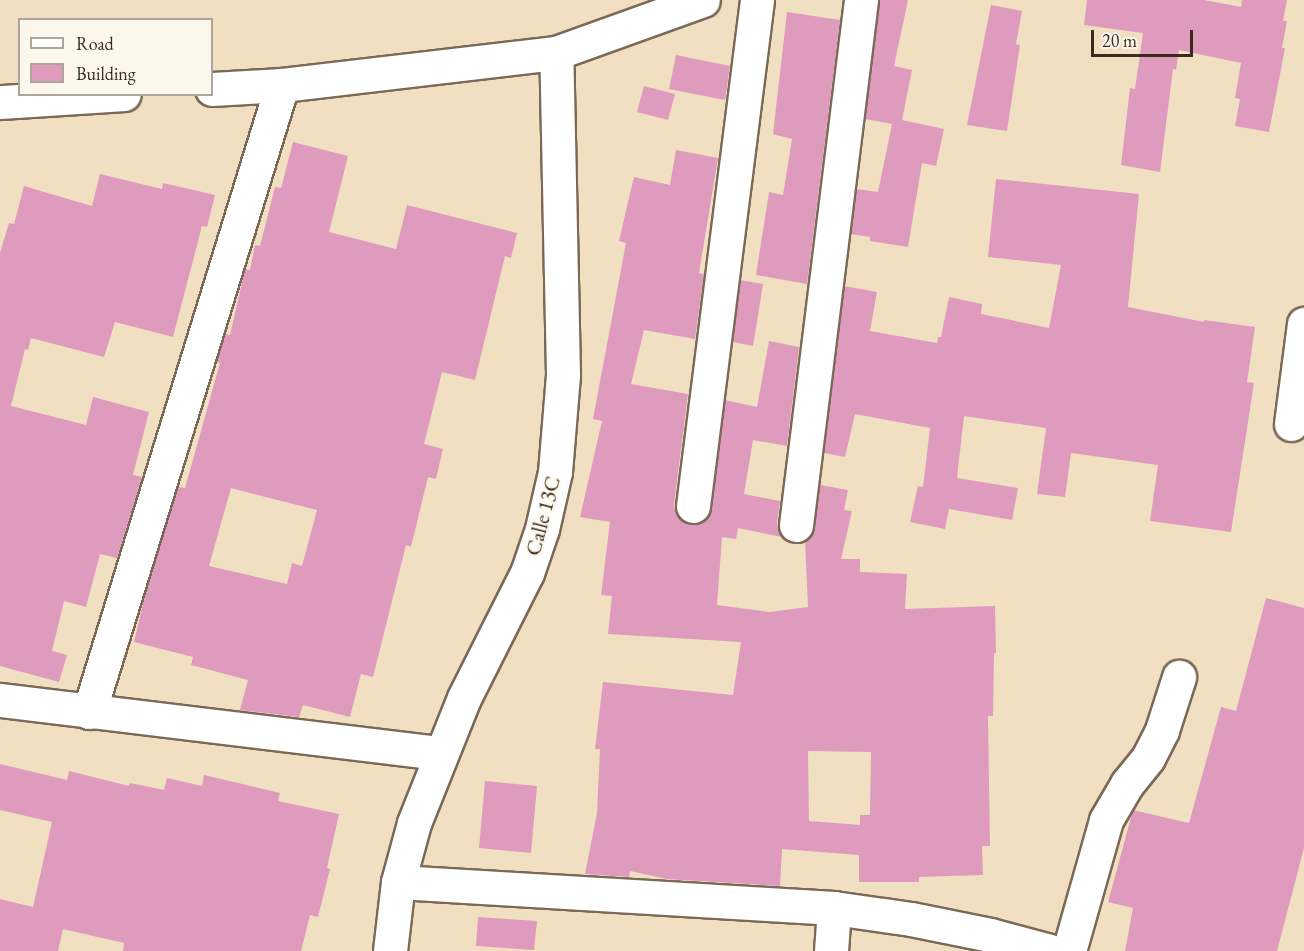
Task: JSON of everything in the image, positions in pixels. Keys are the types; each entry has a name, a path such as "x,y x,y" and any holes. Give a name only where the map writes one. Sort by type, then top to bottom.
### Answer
{"street":[{"path":"213,89 282,85 556,53 703,0"},
{"path":"693,506 757,0"},
{"path":"796,525 861,0"},
{"name":"Calle 13C","path":"390,951 399,882 414,823 440,753 464,698 527,573 542,529 555,472 563,374 556,53"},
{"path":"89,712 282,85"},
{"path":"0,102 93,96"},
{"path":"1291,424 1304,324"},
{"path":"1069,951 1106,820 1127,784 1148,758 1162,730 1179,677"},
{"path":"0,700 440,753"},
{"path":"399,882 834,908 911,919 990,935 1050,951"},
{"path":"831,951 834,908"}],"building":[{"path":"879,0 908,0 894,66 912,70 902,120 944,129 936,166 922,163 908,247 870,241 870,237 851,234 856,189 878,192 892,124 865,119"},
{"path":"1087,0 1204,0 1241,7 1242,0 1287,0 1283,21 1287,21 1282,48 1285,48 1269,132 1235,126 1240,99 1235,98 1241,63 1179,50 1176,70 1173,69 1160,172 1121,165 1130,88 1135,89 1143,33 1084,25"},
{"path":"991,5 1022,11 1016,44 1020,45 1007,131 967,125"},
{"path":"787,12 840,20 807,284 756,275 769,192 783,195 792,139 773,134"},
{"path":"676,55 730,66 725,100 669,89"},
{"path":"644,86 675,94 668,120 637,112"},
{"path":"293,142 348,156 329,232 396,249 407,205 517,233 511,258 505,256 475,380 442,372 424,444 443,449 436,479 428,477 411,547 406,545 373,677 361,674 350,717 303,705 299,717 240,710 248,680 191,665 193,657 134,642 147,587 178,487 185,488 220,363 216,362 225,334 230,335 245,269 250,270 255,245 260,246 275,187 281,188","holes":["231,488 317,510 302,566 292,563 287,584 209,566"]},
{"path":"676,150 718,158 699,273 704,274 695,339 644,330 631,384 688,394 674,504 676,514 682,521 691,525 701,523 708,517 712,508 725,400 757,407 769,341 799,347 787,446 753,440 744,494 780,501 777,523 782,537 738,528 736,539 722,537 717,605 770,612 808,607 805,541 811,536 815,527 820,485 848,490 844,510 852,511 841,559 860,559 860,572 907,574 905,609 995,606 996,653 994,653 993,716 988,716 990,846 982,846 983,875 919,877 919,882 859,882 859,855 782,849 780,886 667,879 630,871 629,877 585,874 597,813 600,749 595,749 603,682 733,695 741,642 608,634 612,596 601,595 610,522 580,517 602,421 593,419 626,243 619,241 634,177 670,185","holes":["808,751 871,752 870,815 860,815 860,825 809,821"]},
{"path":"100,174 162,189 163,183 215,195 207,227 202,226 173,337 115,322 104,357 31,338 28,350 25,349 11,406 86,425 93,397 149,412 133,475 142,477 117,558 100,554 86,607 64,601 52,651 67,655 59,682 0,666 0,253 9,223 14,224 24,186 92,206"},
{"path":"996,179 1139,194 1128,307 1204,322 1204,320 1255,327 1247,382 1254,383 1231,532 1150,521 1158,465 1071,453 1065,497 1037,494 1046,428 964,416 957,478 1018,488 1012,520 949,509 945,529 910,522 918,486 923,487 930,428 855,414 845,457 824,453 844,286 877,292 870,331 937,343 938,337 941,337 949,297 982,304 981,314 1049,328 1061,265 988,257"},
{"path":"740,280 763,284 753,346 733,342"},
{"path":"1266,598 1304,608 1304,848 1277,951 1125,951 1133,908 1108,902 1133,810 1189,823 1221,707 1236,711"},
{"path":"0,764 67,780 69,771 129,786 130,783 164,790 167,778 202,786 204,775 280,793 278,801 339,814 327,868 330,869 318,917 310,915 301,951 123,951 124,943 63,929 58,951 0,951 0,899 33,907 52,822 0,810"},
{"path":"485,781 537,786 531,853 479,848"},
{"path":"478,917 537,921 534,950 476,946"}]}
